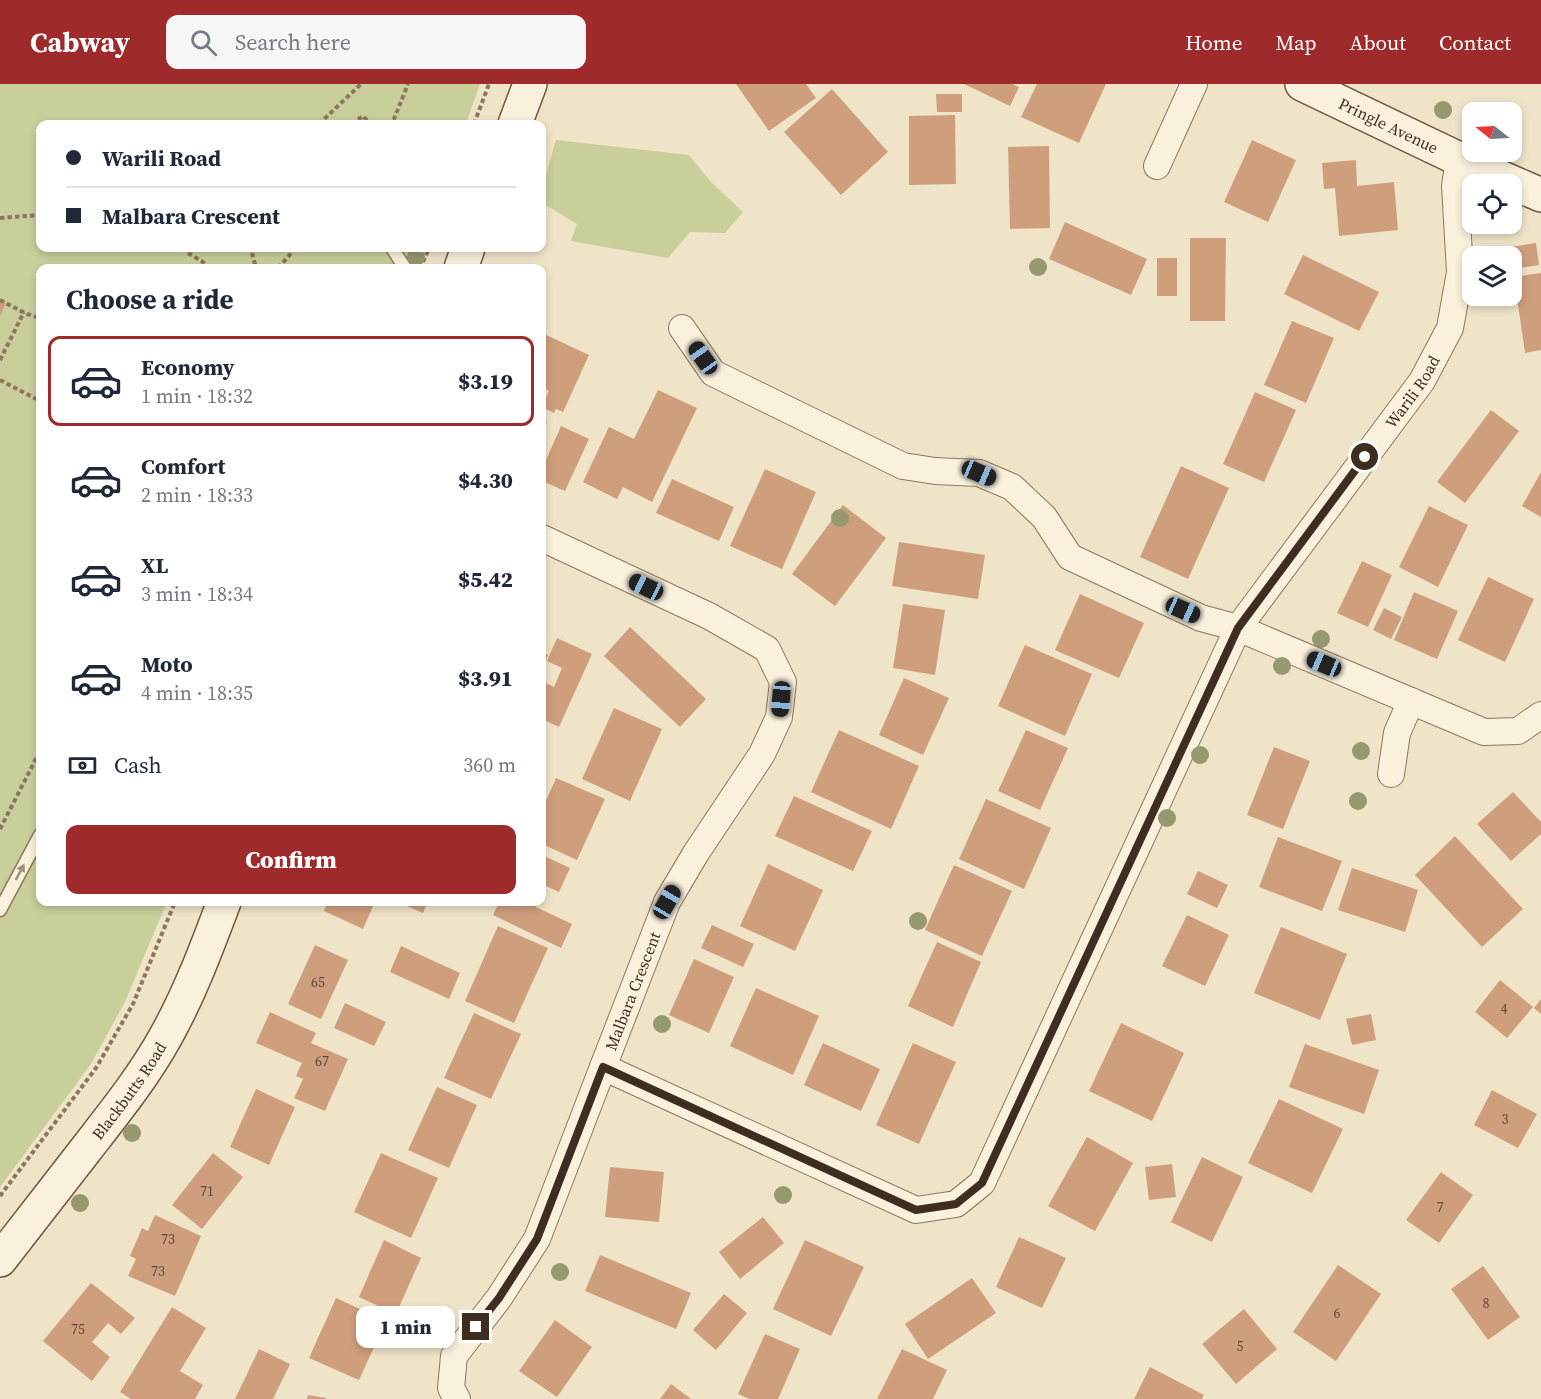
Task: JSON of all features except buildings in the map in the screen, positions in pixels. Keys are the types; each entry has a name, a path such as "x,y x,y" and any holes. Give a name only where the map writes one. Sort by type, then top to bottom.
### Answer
{"street":[{"path":"516,120 530,84"},
{"path":"1157,166 1194,84"},
{"name":"Pringle Avenue","path":"1302,84 1459,159 1541,195"},
{"name":"Warili Road","path":"603,1067 916,1210 956,1204 982,1183 1238,628 1422,381 1450,328 1460,272 1455,186 1459,159"},
{"path":"682,328 713,373 903,466 935,471 979,473 1012,487 1044,517 1070,557 1201,618 1238,628 1484,732 1518,731 1541,715"},
{"name":"Malbara Crescent","path":"457,1399 451,1388 454,1356 499,1298 537,1239 667,902 696,853 762,754 779,717 783,682 767,649 709,616 546,540"},
{"path":"1391,774 1397,733 1411,701"},
{"name":"Blackbutts Road","path":"0,1260 144,1072 187,993 222,906"}],"lane":[{"path":"0,910 36,842"}],"path":[{"path":"323,120 360,84"},
{"path":"393,120 408,84"},
{"path":"476,120 489,84"},
{"path":"0,218 36,215"},
{"path":"282,264 292,252"},
{"path":"188,253 204,264"},
{"path":"252,253 255,264"},
{"path":"0,300 36,316"},
{"path":"0,360 24,312"},
{"path":"0,380 36,399"},
{"path":"0,829 36,759"},
{"path":"0,1196 96,1068 133,1004 173,906"}],"green space":[{"path":"0,84 480,84 467,120 36,120 36,252 420,252 415,264 36,264 36,906 165,906 125,1002 91,1064 0,1187"},
{"path":"556,140 689,155 710,181 743,212 725,233 690,232 668,258 571,241 577,224 546,205 546,174"}],"route":[{"path":"476,1327 499,1298 537,1239 603,1067 916,1210 956,1204 982,1183 1238,628 1365,457"}]}
